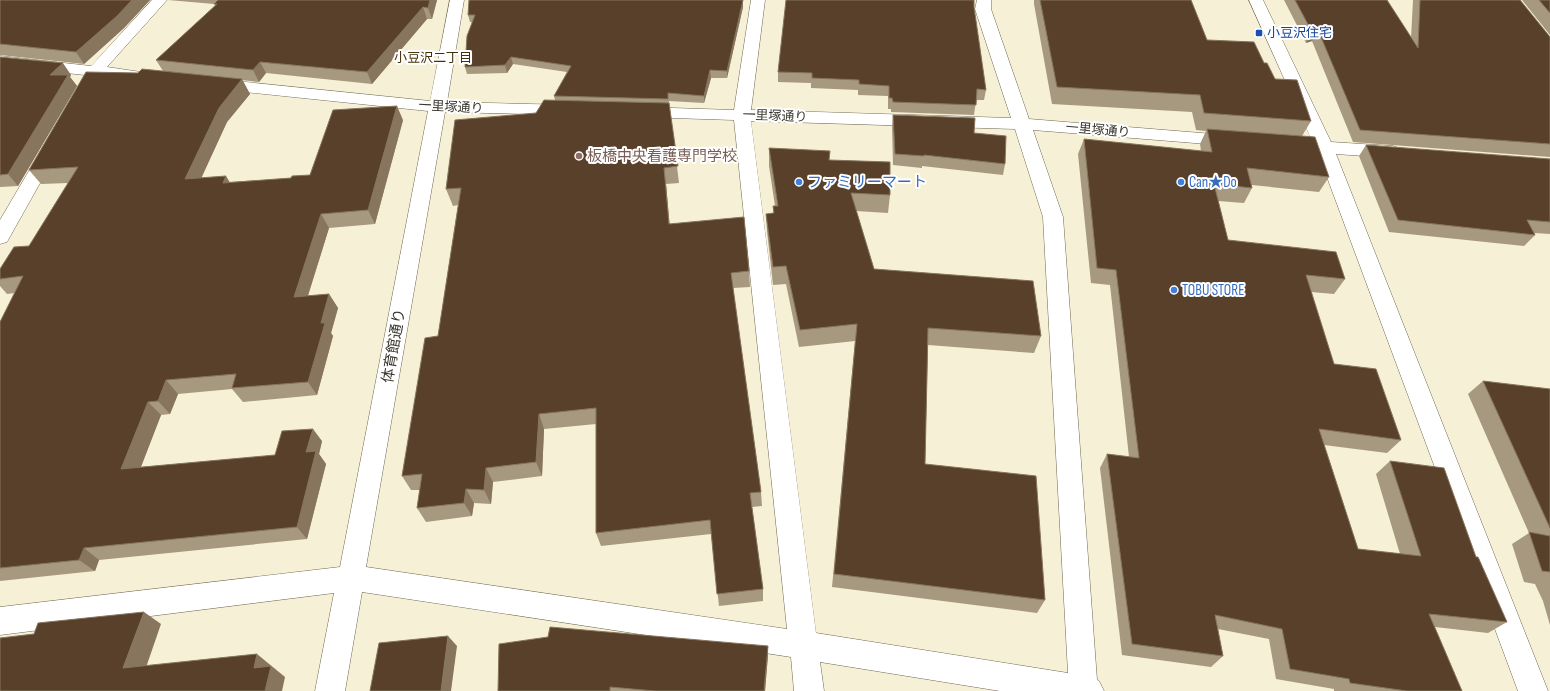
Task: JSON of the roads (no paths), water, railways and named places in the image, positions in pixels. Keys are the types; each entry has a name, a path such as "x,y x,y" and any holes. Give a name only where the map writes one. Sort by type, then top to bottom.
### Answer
{"street":[{"path":"83,92 95,71 160,0"},
{"name":"体育館通り","path":"330,691 352,578 457,0"},
{"path":"758,0 742,114 798,608 809,691"},
{"path":"0,622 352,578 804,645 1086,690 1053,217 983,9 984,0"},
{"path":"1256,0 1325,147 1533,691"},
{"path":"0,61 157,78"},
{"name":"一里塚通り","path":"204,82 437,107 586,111"},
{"name":"一里塚通り","path":"625,112 742,114 1022,124 1250,142"},
{"path":"0,237 55,140"},
{"path":"1274,144 1412,154"}],"place":[{"name":"小豆沢住宅","path":"1259,33"},
{"name":"板橋中央看護専門学校","path":"579,156"},
{"name":"ファミリーマート","path":"799,182"},
{"name":"Can★Do","path":"1181,182"},
{"name":"TOBU STORE","path":"1174,290"}],"district":[{"name":"小豆沢二丁目","path":"433,58"}]}
